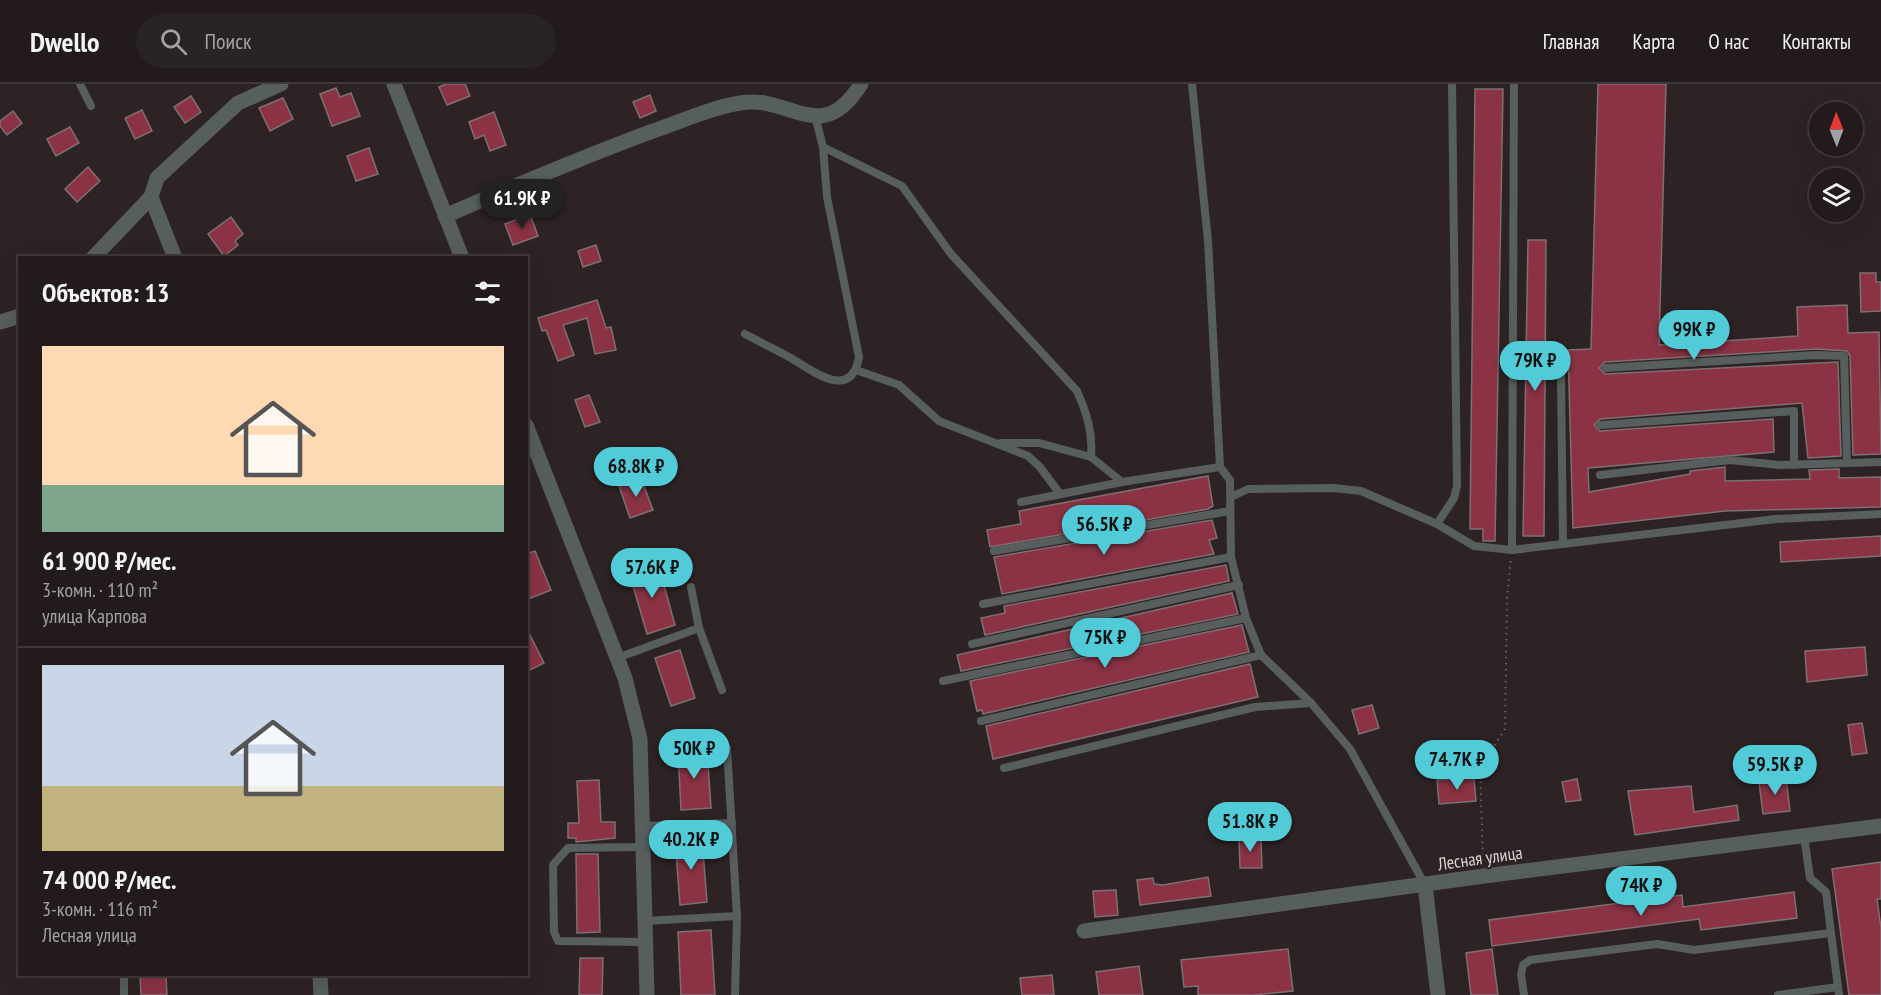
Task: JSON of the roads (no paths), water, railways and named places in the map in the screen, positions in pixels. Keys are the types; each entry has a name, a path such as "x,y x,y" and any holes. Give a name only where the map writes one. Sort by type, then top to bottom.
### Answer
{"street":[{"path":"95,256 151,197 157,178 238,103 281,84"},
{"path":"394,84 461,256"},
{"path":"446,216 590,154 723,106 752,101 798,114 815,116 832,114 849,103 861,84"},
{"path":"151,197 175,256"},
{"path":"0,322 18,317"},
{"path":"528,430 617,658 640,739 646,995"},
{"name":"Лесная улица","path":"1084,931 1484,876 1881,826"},
{"path":"1425,885 1438,995"},
{"path":"320,976 321,995"}],"lane":[{"path":"80,84 91,106"},
{"path":"1192,84 1210,264 1220,467 1230,480 1231,557 1246,618 1261,655 1311,703 1350,748 1425,885"},
{"path":"1437,524 1454,498 1457,486 1452,84"},
{"path":"1512,550 1514,84"},
{"path":"745,334 818,376 832,381 846,379 856,370 859,357 827,197 823,147 815,116"},
{"path":"823,147 902,186 951,254 1077,392 1088,417 1092,437 1091,457"},
{"path":"1605,368 1816,355 1844,356 1847,463"},
{"path":"856,370 899,385 939,421 1028,456 1040,467 1060,494"},
{"path":"1561,377 1563,544"},
{"path":"1600,425 1794,411 1794,465"},
{"path":"997,443 1038,443 1091,457 1122,482"},
{"path":"1600,475 1730,460 1794,465 1881,462"},
{"path":"1020,502 1122,482 1220,467"},
{"path":"1231,497 1248,489 1334,488 1361,491 1437,524 1474,546 1512,550 1776,519 1881,514"},
{"path":"994,551 1230,511"},
{"path":"983,604 1231,557"},
{"path":"972,644 1239,585"},
{"path":"690,587 699,628 722,690"},
{"path":"943,681 1246,618"},
{"path":"617,658 699,628"},
{"path":"981,721 1261,655"},
{"path":"1004,768 1255,706 1311,703"},
{"path":"727,748 737,916 735,995"},
{"path":"642,826 732,823"},
{"path":"1778,995 1838,991 1826,892 1810,878 1804,836"},
{"path":"642,847 568,848 560,854 553,865 554,932 558,941 645,942"},
{"path":"645,921 737,916"},
{"path":"1524,995 1521,974 1523,965 1530,960 1657,944 1694,950 1831,933"},
{"path":"124,976 124,995"}]}
